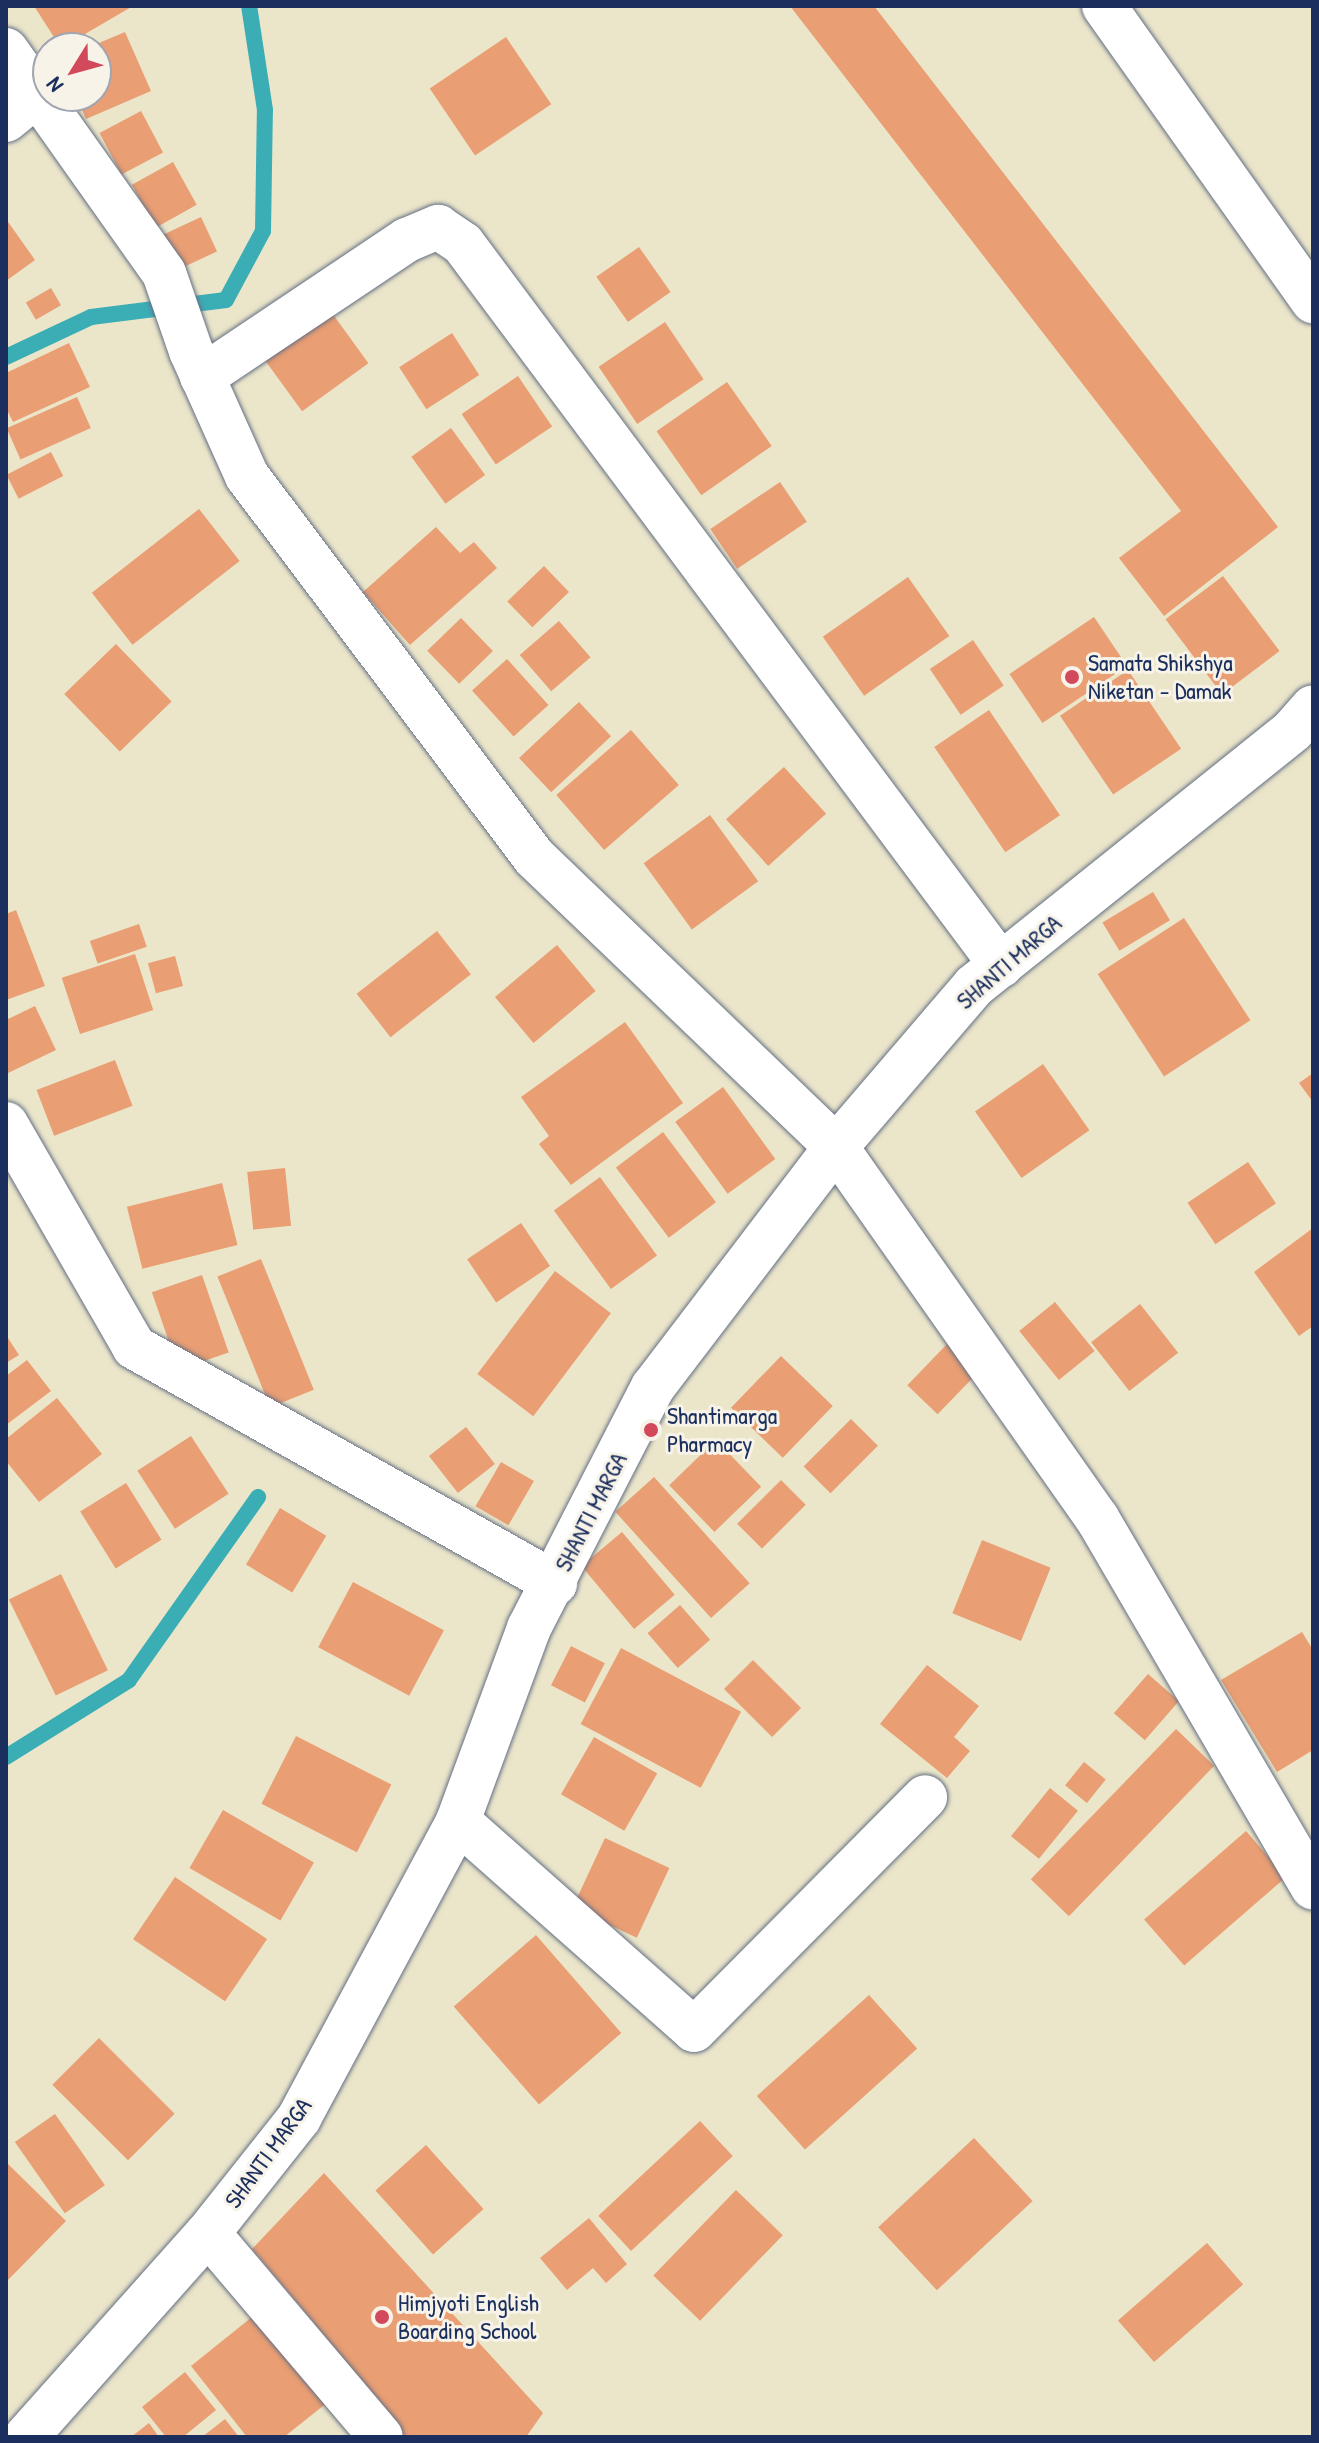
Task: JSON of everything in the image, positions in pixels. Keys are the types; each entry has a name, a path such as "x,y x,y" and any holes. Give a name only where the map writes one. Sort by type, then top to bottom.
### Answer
{"street":[{"path":"1104,6 1313,301"},
{"path":"6,50 22,106 164,273 196,364 247,476 534,857 836,1147 1097,1518 1313,1887"},
{"path":"196,364 407,240 438,227 463,244 1001,965"},
{"name":"SHANTI MARGA","path":"26,2437 208,2233 299,2118 458,1821 529,1628 555,1583 653,1387 836,1147 974,986 1293,730 1313,707"},
{"path":"6,1124 134,1347 555,1583"},
{"path":"458,1821 694,2030 925,1797"},
{"path":"208,2233 381,2437"}],"building":[{"path":"34,6 133,6 88,32 51,32"},
{"path":"790,6 874,6 1278,527 1164,616 1119,558 1181,511"},
{"path":"125,32 151,91 112,108 112,37"},
{"path":"506,37 551,104 475,156 430,88"},
{"path":"141,111 163,152 122,175 100,133"},
{"path":"83,112 102,112 86,119"},
{"path":"173,162 197,205 156,228 132,185"},
{"path":"201,217 217,251 176,270 160,236"},
{"path":"6,219 35,260 6,281"},
{"path":"639,247 671,292 628,322 596,277"},
{"path":"51,288 61,305 36,320 26,302"},
{"path":"332,313 368,363 302,411 266,361"},
{"path":"665,322 704,379 637,424 599,367"},
{"path":"452,333 479,375 426,409 399,367"},
{"path":"69,343 90,387 13,422 6,408 6,373"},
{"path":"518,376 552,427 496,465 462,414"},
{"path":"727,382 772,446 701,495 657,431"},
{"path":"77,397 91,428 20,459 7,428"},
{"path":"451,428 485,475 445,504 411,457"},
{"path":"51,452 63,476 19,499 6,475"},
{"path":"780,482 807,522 737,569 710,529"},
{"path":"199,509 240,561 132,645 92,593"},
{"path":"436,527 460,553 474,542 497,568 410,645 363,592"},
{"path":"544,566 569,592 532,627 507,601"},
{"path":"1223,576 1280,651 1222,694 1165,619"},
{"path":"908,577 949,636 864,696 823,637"},
{"path":"1094,617 1127,666 1042,723 1009,674"},
{"path":"461,618 493,651 459,684 427,651"},
{"path":"559,621 590,657 551,691 520,655"},
{"path":"973,640 1004,686 961,715 930,669"},
{"path":"116,644 172,702 120,752 64,694"},
{"path":"507,659 548,705 514,737 472,690"},
{"path":"1128,670 1181,749 1113,795 1060,716"},
{"path":"579,702 611,736 551,792 519,758"},
{"path":"989,710 1060,815 1005,852 934,747"},
{"path":"631,730 679,785 604,850 556,795"},
{"path":"784,767 826,814 768,866 726,819"},
{"path":"710,815 758,881 692,930 644,863"},
{"path":"1153,892 1170,920 1119,951 1102,922"},
{"path":"16,910 45,986 6,1000 6,914"},
{"path":"1184,918 1250,1020 1164,1076 1098,974"},
{"path":"139,924 147,947 98,964 90,941"},
{"path":"437,931 471,974 390,1037 357,994"},
{"path":"557,945 596,991 534,1043 495,997"},
{"path":"135,954 153,1010 80,1034 62,978"},
{"path":"175,956 183,986 156,993 148,963"},
{"path":"35,1006 56,1050 6,1074 6,1020"},
{"path":"625,1022 683,1103 571,1185 539,1144 549,1136 521,1097"},
{"path":"115,1060 133,1106 54,1136 37,1090"},
{"path":"1043,1064 1089,1130 1021,1178 975,1112"},
{"path":"1313,1073 1313,1102 1299,1083"},
{"path":"723,1087 775,1159 728,1194 675,1122"},
{"path":"663,1132 716,1202 669,1238 616,1168"},
{"path":"1248,1162 1276,1203 1215,1244 1187,1203"},
{"path":"285,1168 291,1226 253,1230 247,1172"},
{"path":"600,1177 657,1255 611,1289 554,1211"},
{"path":"222,1183 237,1245 142,1269 127,1207"},
{"path":"521,1223 550,1266 496,1302 467,1259"},
{"path":"1313,1228 1313,1326 1299,1336 1254,1272"},
{"path":"261,1259 314,1390 270,1407 217,1277"},
{"path":"555,1271 611,1313 533,1416 477,1374"},
{"path":"202,1275 229,1353 179,1370 152,1292"},
{"path":"1055,1302 1095,1351 1059,1380 1019,1331"},
{"path":"1140,1304 1178,1353 1129,1391 1091,1342"},
{"path":"6,1335 19,1355 6,1363"},
{"path":"949,1342 979,1371 938,1414 907,1385"},
{"path":"781,1356 833,1406 783,1458 731,1408"},
{"path":"27,1360 51,1391 6,1425 6,1376"},
{"path":"57,1398 102,1454 39,1502 6,1461 6,1439"},
{"path":"851,1419 878,1446 830,1493 804,1466"},
{"path":"466,1427 495,1464 458,1493 429,1456"},
{"path":"191,1436 229,1494 175,1529 137,1471"},
{"path":"716,1440 761,1487 714,1532 669,1485"},
{"path":"501,1462 534,1481 508,1525 475,1506"},
{"path":"654,1477 750,1583 711,1618 615,1512"},
{"path":"781,1480 806,1505 762,1549 737,1524"},
{"path":"126,1483 162,1540 116,1568 80,1512"},
{"path":"280,1508 326,1536 292,1592 246,1565"},
{"path":"622,1532 675,1595 634,1629 581,1566"},
{"path":"982,1540 1051,1568 1021,1641 952,1613"},
{"path":"61,1574 108,1670 56,1696 9,1599"},
{"path":"353,1582 444,1630 409,1696 318,1647"},
{"path":"680,1605 710,1640 678,1668 648,1633"},
{"path":"1302,1632 1313,1650 1313,1750 1277,1772 1221,1680"},
{"path":"571,1646 605,1663 585,1702 551,1685"},
{"path":"621,1648 741,1712 701,1788 581,1724"},
{"path":"753,1660 801,1708 772,1737 724,1689"},
{"path":"927,1665 979,1706 954,1737 970,1751 947,1778 880,1724"},
{"path":"1148,1674 1179,1701 1145,1740 1114,1713"},
{"path":"1176,1729 1214,1766 1069,1916 1031,1879"},
{"path":"296,1736 391,1785 357,1852 261,1804"},
{"path":"594,1737 657,1774 624,1831 561,1794"},
{"path":"1084,1762 1106,1780 1087,1803 1065,1785"},
{"path":"1050,1788 1078,1811 1039,1859 1011,1836"},
{"path":"223,1810 314,1862 280,1921 190,1868"},
{"path":"1246,1831 1286,1877 1184,1966 1144,1920"},
{"path":"605,1838 669,1868 637,1938 572,1908"},
{"path":"175,1877 267,1939 225,2001 133,1939"},
{"path":"536,1935 621,2033 539,2105 454,2007"},
{"path":"869,1995 917,2049 805,2150 757,2096"},
{"path":"99,2038 175,2114 128,2160 52,2085"},
{"path":"55,2114 105,2185 65,2213 15,2142"},
{"path":"700,2121 733,2156 631,2251 598,2216"},
{"path":"974,2138 1033,2201 937,2290 878,2227"},
{"path":"426,2145 484,2209 433,2254 375,2191"},
{"path":"6,2162 66,2221 6,2282"},
{"name":"Himjyoti English Boarding School","path":"324,2173 543,2413 526,2437 401,2437 365,2384 252,2249"},
{"path":"736,2190 783,2235 700,2321 653,2276"},
{"path":"589,2218 627,2264 606,2283 593,2268 567,2290 540,2258"},
{"path":"1207,2243 1243,2285 1154,2362 1118,2320"},
{"path":"257,2313 328,2402 284,2437 247,2437 191,2366"},
{"path":"185,2372 216,2410 183,2437 166,2437 142,2407"},
{"path":"225,2419 239,2437 202,2437"},
{"path":"149,2423 159,2437 131,2437"}],"waterway":[{"path":"6,357 91,317 226,300 263,231 265,110 249,6"},
{"path":"6,1757 129,1680 258,1497"}],"place":[{"name":"Samata Shikshya Niketan - Damak","path":"1072,677"},
{"name":"Shantimarga Pharmacy","path":"651,1430"},
{"name":"Himjyoti English Boarding School","path":"382,2317"}]}
